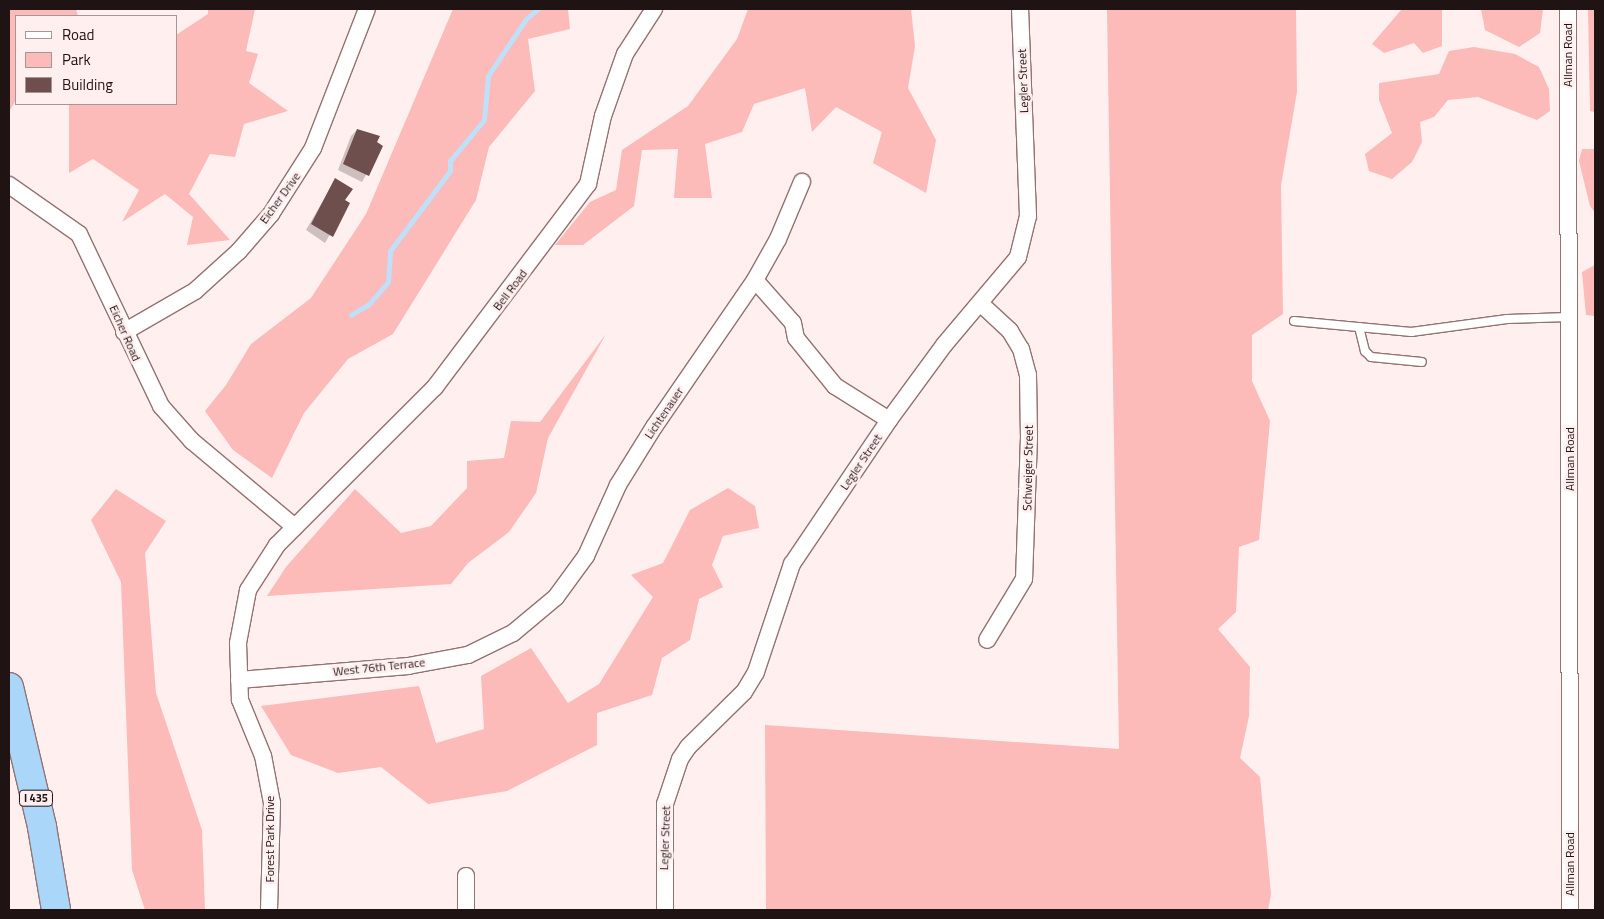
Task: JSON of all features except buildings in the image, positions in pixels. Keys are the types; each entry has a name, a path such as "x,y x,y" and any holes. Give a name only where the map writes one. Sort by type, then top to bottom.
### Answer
{"highway":[{"name":"I 435","path":"9,687 42,827 56,910"}],"street":[{"name":"Eicher Drive","path":"124,332 196,291 239,250 271,214 313,148 367,9"},
{"name":"Bell Road","path":"295,527 435,388 588,184 604,116 625,54 654,9"},
{"name":"Legler Street","path":"665,910 665,804 680,759 693,742 744,692 756,672 792,564 889,420 1018,257 1028,216 1020,9"},
{"name":"Allman Road","path":"1568,9 1570,910"},
{"name":"Lichtenauer","path":"513,634 556,597 586,556 623,477 755,280 778,239 802,182"},
{"name":"Eicher Road","path":"9,185 79,234 95,262 124,332 162,406 192,441 295,527"},
{"path":"755,280 793,323 796,338 835,386 889,420"},
{"name":"Schweiger Street","path":"980,303 1010,331 1021,350 1028,375 1029,428 1024,579 987,640"},
{"name":"Forest Park Drive","path":"269,910 272,803 264,756 240,700 238,643 248,590 277,545 295,527"},
{"name":"West 76th Terrace","path":"239,680 408,666 468,655 513,634"},
{"path":"466,876 466,910"}],"lane":[{"path":"1294,321 1411,332 1507,318 1569,317"},
{"path":"1360,327 1365,351 1371,357 1422,362"}],"green space":[{"path":"9,9 76,9 78,15 15,15 15,102 9,112"},
{"path":"208,9 255,9 246,51 258,54 249,83 288,111 244,124 235,157 210,154 189,194 230,240 187,245 193,217 165,194 122,222 139,190 93,159 69,173 69,105 178,105 178,34 208,14"},
{"path":"453,9 568,9 570,29 528,39 535,91 489,147 476,200 393,334 348,359 304,413 272,478 233,450 205,411 226,385 251,344 311,298 366,214"},
{"path":"748,9 911,9 915,46 908,88 936,140 926,193 873,163 882,132 836,107 812,132 805,88 754,104 742,132 705,144 712,198 674,198 678,149 642,150 634,206 583,245 555,245 590,202 616,190 622,150 688,106 737,39"},
{"path":"1107,9 1296,9 1297,92 1281,185 1283,314 1252,335 1252,381 1270,421 1259,540 1239,547 1236,612 1218,629 1250,667 1249,716 1240,758 1260,777 1271,894 1268,910 766,910 765,725 1119,749"},
{"path":"1402,9 1442,9 1442,46 1423,53 1414,43 1384,53 1372,44"},
{"path":"1481,9 1543,9 1540,33 1519,47 1485,30"},
{"path":"1588,9 1595,9 1595,112 1590,111"},
{"path":"1474,47 1515,54 1539,67 1549,89 1550,111 1537,120 1478,97 1448,100 1434,117 1420,122 1422,142 1412,162 1392,179 1369,171 1365,154 1392,133 1379,100 1379,83 1439,74 1449,51"},
{"path":"1582,149 1595,149 1595,213 1590,206 1579,161"},
{"path":"1595,265 1595,316 1586,315 1582,272"},
{"path":"606,334 548,438 536,493 509,532 468,563 451,584 267,596 286,567 355,489 401,533 431,526 467,488 467,461 504,458 511,421 540,422"},
{"path":"728,488 755,506 759,528 723,536 712,565 723,587 699,599 690,640 662,658 652,695 597,713 597,745 507,791 428,804 381,767 338,773 291,755 261,706 419,686 436,743 484,729 481,676 531,648 568,703 599,684 653,597 631,575 663,563 690,510"},
{"path":"116,489 166,521 145,553 156,693 202,830 205,910 145,910 132,870 121,582 91,520"}],"waterway":[{"path":"351,315 369,304 388,282 390,251 450,171 450,161 484,120 488,76 526,19 538,9"}]}
